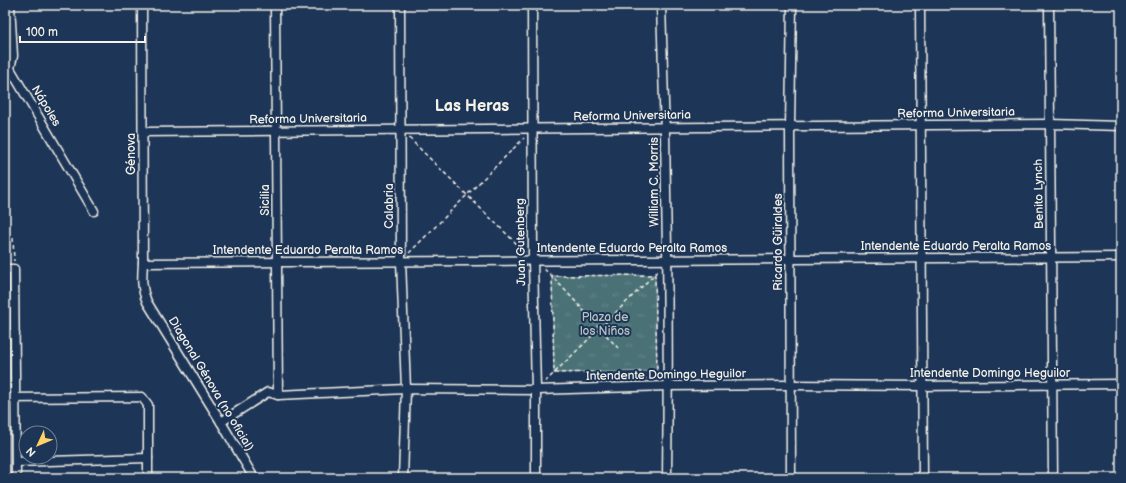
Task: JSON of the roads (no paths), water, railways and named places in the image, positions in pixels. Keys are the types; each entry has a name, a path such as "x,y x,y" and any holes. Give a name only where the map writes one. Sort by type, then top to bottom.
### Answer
{"street":[{"path":"10,5 13,56 10,68"},
{"name":"Génova","path":"142,5 142,285 147,302"},
{"name":"Sicilia","path":"275,5 278,395"},
{"name":"Calabria","path":"400,5 401,261 406,389 403,478"},
{"name":"Juan Gutenberg","path":"532,5 536,478"},
{"name":"William C. Morris","path":"662,5 666,127 668,386 667,478"},
{"name":"Ricardo Güiraldes","path":"791,478 790,126 792,5"},
{"path":"920,5 923,478"},
{"name":"Benito Lynch","path":"1049,5 1053,478"},
{"name":"Nápoles","path":"5,60 94,211"},
{"name":"Reforma Universitaria","path":"142,132 1050,124 1121,126"},
{"name":"Intendente Eduardo Peralta Ramos","path":"143,263 1121,257"},
{"path":"5,269 14,269 16,478"},
{"name":"Diagonal Génova (no oficial)","path":"147,302 254,478"},
{"path":"5,334 15,334"},
{"name":"Intendente Domingo Heguilor","path":"221,422 268,392 278,395 406,389 536,390 668,386 1121,384"},
{"path":"5,398 142,397 148,405 148,478"},
{"path":"16,462 148,458"}],"district":[{"name":"Las Heras","path":"472,106"}],"park label":[{"name":"Plaza de los Niños","path":"605,324"}]}
